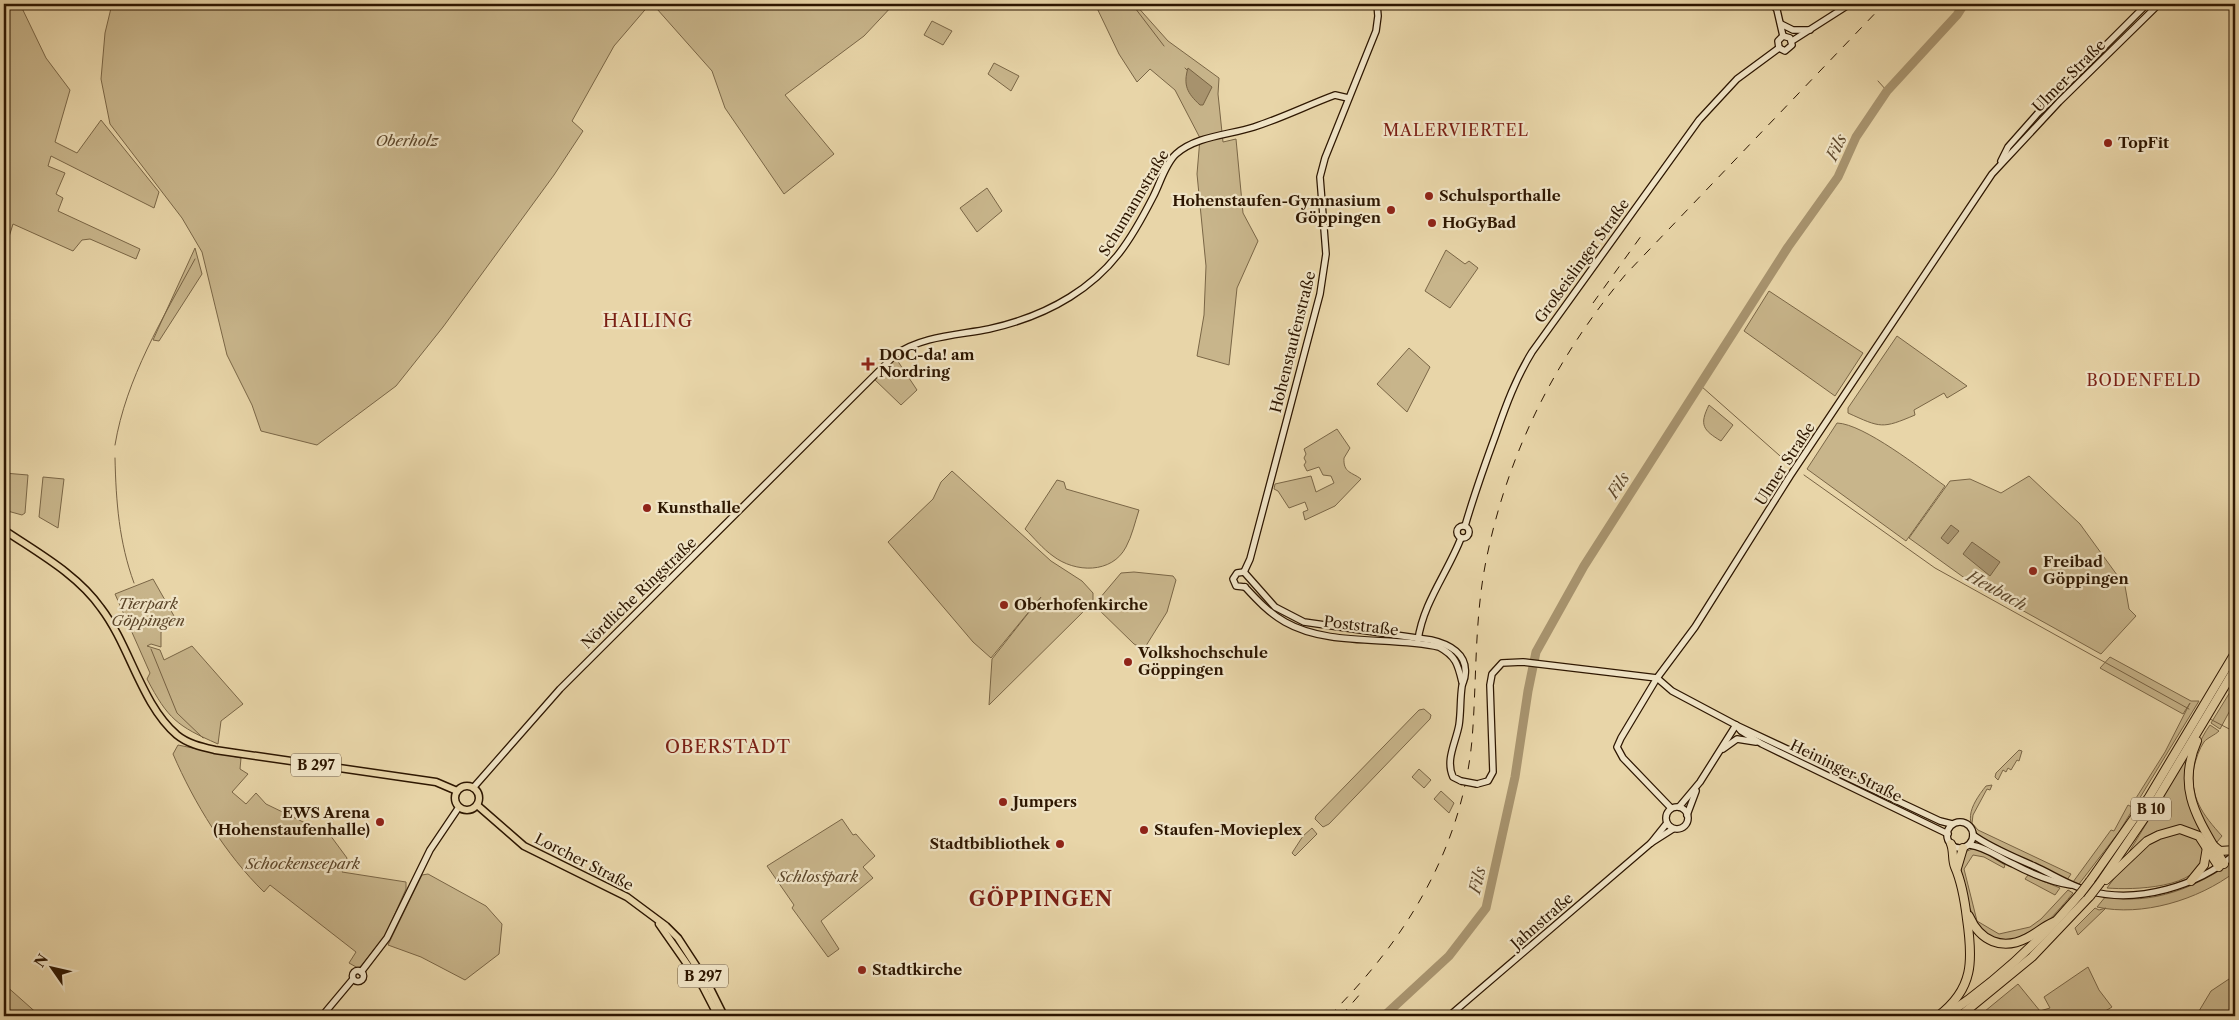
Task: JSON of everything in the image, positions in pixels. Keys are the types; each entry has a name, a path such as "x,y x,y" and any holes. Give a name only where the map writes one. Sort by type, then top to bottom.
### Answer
{"highway":[{"name":"B 10","path":"1945,1016 1993,981 2057,921 2080,894 2149,796 2235,653"},
{"name":"B 10","path":"1960,1016 2032,958 2100,884 2137,832 2235,669"},
{"name":"B 10","path":"2198,732 2188,772 2188,794 2209,846 2221,866"},
{"path":"2100,884 2112,875 2139,847 2159,835 2172,830 2180,829 2195,834 2209,846 2220,850 2235,850"},
{"path":"1938,1016 1957,998 1969,971 1971,948 1965,908 1957,870 1954,866 1952,844"},
{"path":"1957,870 1967,846"},
{"path":"2191,881 2204,865 2209,846"},
{"path":"1965,908 1978,932 1992,941 2005,944 2027,938 2045,926 2057,921"}],"main road":[{"name":"Hohenstaufenstraße","path":"1244,572 1250,558 1320,294 1326,254 1320,177 1325,158 1348,98 1376,31 1377,4"},
{"path":"1773,4 1781,24 1783,36"},
{"path":"1792,40 1811,30 1850,4"},
{"name":"Ulmer Straße","path":"1671,808 1624,758 1618,747 1620,738 1657,678 1694,627 1790,476 2008,148 2027,124 2147,4"},
{"name":"Ulmer Straße","path":"1997,167 2059,102 2159,4"},
{"path":"1781,24 1793,30 1811,30"},
{"path":"1783,36 1792,40"},
{"path":"1783,36 1778,41 1778,48 1787,51 1792,45 1792,40"},
{"name":"Großeislinger Straße","path":"1418,641 1424,612 1452,562 1461,538 1457,530 1459,527 1465,526 1479,480 1508,400 1532,352 1699,120 1737,79 1778,48"},
{"name":"Schumannstraße","path":"870,378 908,346 1008,323 1056,305 1086,287 1120,255 1154,197 1171,160 1181,150 1218,135 1254,127 1335,95 1348,98"},
{"name":"Nördliche Ringstraße","path":"473,788 560,689 772,479 870,378"},
{"name":"B 297","path":"4,530 50,560 90,594 117,633 152,702 177,735 184,740 215,750 436,782 457,791"},
{"path":"1244,572 1250,580 1245,587 1236,586 1233,579 1237,573 1244,572"},
{"name":"Poststraße","path":"1250,580 1275,607 1304,622 1418,641"},
{"name":"Poststraße","path":"1245,587 1271,613 1302,630 1345,637 1418,641"},
{"path":"1418,641 1439,647 1454,657 1460,669 1462,684 1459,725 1450,762 1453,777 1461,781 1477,784 1488,781 1493,772 1490,678 1495,669 1502,663 1524,662 1657,678"},
{"name":"Heininger Straße","path":"1657,678 1672,691 1736,724 1886,796 1940,821 1952,824"},
{"path":"1700,782 1687,815 1687,822 1683,827 1673,829 1667,823 1666,816 1671,808 1679,807 1700,782 1736,724"},
{"name":"Heininger Straße","path":"1736,724 1741,731 1762,744 1948,834"},
{"path":"1720,752 1737,739 1762,744"},
{"path":"462,787 473,788 478,794 477,805 466,810 459,808 455,798 457,791 462,787"},
{"path":"1875,800 1880,795 1886,796"},
{"name":"Lorcher Straße","path":"477,805 524,846 627,897 673,932 708,984 724,1016"},
{"path":"1679,807 1687,815"},
{"path":"322,1016 353,980 358,982 362,980 361,972 386,938 430,850 459,808"},
{"path":"2075,886 1973,835 1967,825 1960,822 1952,824 1948,834 1952,844 1980,847 2014,865 2051,880 2106,894 2143,894 2191,881 2221,866 2235,854"},
{"name":"Jahnstraße","path":"1651,844 1667,823"},
{"name":"Jahnstraße","path":"1449,1016 1651,844 1673,829"},
{"path":"1967,846 1973,835"},
{"name":"Lorcher Straße","path":"657,921 703,986 718,1016"}],"green space":[{"path":"4,4 20,4 46,58 70,90 55,142 77,153 101,120 159,192 154,208 51,156 48,166 65,173 56,194 63,198 58,211 140,249 136,259 90,239 82,240 73,251 13,224 4,253"},
{"name":"Oberholz","path":"112,4 650,4 614,46 572,121 583,131 554,175 443,327 396,386 317,445 261,431 252,405 227,355 202,252 182,218 110,124 101,79 105,33"},
{"path":"659,4 894,4 864,36 785,95 834,154 784,194 725,108 712,71 657,9"},
{"path":"1095,4 1135,4 1168,41 1219,78 1218,94 1223,142 1236,139 1243,213 1258,241 1237,288 1229,365 1197,356 1204,315 1206,266 1197,174 1200,138 1175,90 1150,69 1137,82 1119,54"},
{"path":"932,21 952,31 943,45 924,35"},
{"path":"994,63 1019,76 1011,91 988,74"},
{"path":"987,188 1002,211 977,232 960,208"},
{"path":"195,248 202,274 159,341 153,340"},
{"path":"1446,250 1465,264 1469,261 1478,268 1450,308 1425,291"},
{"path":"1769,291 1863,353 1835,396 1744,331"},
{"path":"1897,336 1967,386 1947,398 1944,393 1914,410 1915,415 1895,423 1875,424 1848,413 1848,408"},
{"path":"1409,348 1430,367 1407,412 1377,384"},
{"path":"895,357 917,390 901,405 873,378"},
{"path":"1709,405 1733,425 1721,441 1710,434 1705,426 1704,418"},
{"path":"1837,423 1848,425 1877,439 1945,486 1906,541 1807,469"},
{"path":"1337,429 1350,448 1344,458 1345,467 1349,472 1361,479 1335,506 1305,520 1303,512 1308,510 1305,502 1289,508 1278,491 1274,489 1275,484 1311,476 1316,492 1334,483 1331,476 1323,475 1319,467 1307,471 1304,465 1306,454 1304,449"},
{"path":"952,471 1051,561 1082,581 1093,593 1093,603 989,705 992,659 1041,597 991,658 973,642 888,542 933,499 941,482"},
{"path":"4,473 28,475 25,513 22,515 4,510"},
{"name":"Freibad Göppingen","path":"2029,476 2080,524 2125,586 2129,609 2136,616 2101,654 1966,579 1909,538 1950,481 1970,479 2001,493"},
{"path":"43,477 64,479 58,528 39,517"},
{"path":"1057,480 1064,482 1066,489 1139,510 1126,547 1120,556 1112,562 1092,568 1072,566 1049,553 1025,529"},
{"path":"1134,572 1173,576 1176,580 1167,612 1144,649 1134,644 1094,605 1121,573"},
{"name":"Tierpark Göppingen","path":"153,579 178,623 161,632 161,647 151,644 147,646 160,650 164,660 192,646 243,704 221,721 218,744 193,732 175,720 161,704 147,679 150,673 115,594"},
{"path":"2110,657 2191,701 2199,701 2134,808 2131,806 2165,752 2190,703 2183,714 2100,668"},
{"path":"2235,684 2234,703 2220,729 2211,723"},
{"path":"1424,709 1431,715 1430,719 1329,824 1323,827 1315,819 1316,816 1419,710"},
{"path":"2210,725 2219,731 2202,745 2194,767 2193,778 2196,796 2203,813 2222,836 2217,842 2210,834 2198,811 2192,786 2193,761 2197,749"},
{"name":"Schockenseepark","path":"178,745 241,758 240,769 248,774 232,792 246,804 256,793 266,804 330,835 347,858 342,872 406,882 406,889 385,936 361,966 358,968 349,963 356,952 270,885 264,892 237,862 212,827 181,772 173,754"},
{"path":"2019,750 2022,751 2019,761 2017,760 2011,770 2008,768 2006,772 2003,770 1998,780 1995,777 1996,773"},
{"path":"2187,757 2187,797 2211,848 2202,837 2177,827 2156,833 2129,852"},
{"path":"1419,769 1431,780 1424,788 1412,777"},
{"path":"1992,785 1990,790 1987,789 1973,815 1972,823 1978,830 2071,874 2067,880 1988,841 1974,829 1971,822 1970,815 1972,808 1986,786"},
{"path":"1441,791 1454,803 1449,813 1434,799"},
{"path":"2128,805 2134,808 2119,832 2079,884 2073,882 2111,830 2114,831"},
{"name":"Schlosspark","path":"842,819 853,835 856,834 875,856 863,867 873,878 821,921 839,949 828,957 792,908 794,905 767,866"},
{"path":"1312,828 1317,834 1295,856 1292,853 1303,836"},
{"path":"2180,832 2196,839 2203,850 2199,866 2191,875 2164,885 2107,888 2125,864 2153,841"},
{"path":"1972,849 1980,850 2005,865 2004,868 1984,857 1973,855 1964,869 1977,921 1999,934 2030,927 2041,919 2068,890 2073,893 2045,923 2028,936 2008,942 1984,935 1968,905 1960,868 1965,852"},
{"path":"2235,860 2235,872 2204,891 2187,898 2151,908 2132,910 2114,910 2097,907 2106,896 2140,899 2174,892 2206,878"},
{"path":"428,874 486,906 502,924 499,954 465,980 421,957 388,945 422,875"},
{"path":"2028,875 2060,888 2055,895 2025,879"},
{"path":"2095,908 2099,910 2106,908 2078,935 2075,928"},
{"path":"2088,967 2099,990 2112,1007 2097,1016 1979,1016 2018,984 2040,1011 2050,1008 2044,997"},
{"path":"2235,975 2235,1016 2196,1016 2211,991"},
{"path":"4,984 40,1016 4,1016"}],"shaded area":[{"path":"1188,68 1212,87 1203,105 1200,105 1189,93 1186,84"},
{"path":"1951,525 1959,531 1948,544 1941,538"},
{"path":"1972,542 2000,562 1990,576 1963,554"}],"waterway":[{"path":"1132,4 1164,46"},
{"name":"Fils","path":"1384,1016 1449,956 1486,908 1515,777 1536,652 1584,566 1788,247 1838,177 1856,137 1887,91 1957,15 1964,4"},
{"path":"1878,81 1887,91"},
{"path":"115,445 120,420 137,372 147,349 195,259"},
{"name":"Heubach","path":"1701,386 1788,463"},
{"path":"115,458 119,522 134,583"},
{"name":"Heubach","path":"1804,475 1935,568 2189,709"},
{"path":"151,649 177,713 203,738"},
{"name":"Heubach","path":"2210,719 2235,732"}],"railway":[{"path":"1329,1016 1382,957 1405,924 1425,891 1456,819 1466,780 1472,740 1478,625 1487,556 1496,517 1508,479 1522,442 1557,371 1601,305 1626,274 1884,4"},
{"path":"1593,303 1644,232"},
{"path":"1341,1016 1361,993"}],"place":[{"name":"TopFit","path":"2108,143"},
{"name":"Schulsporthalle","path":"1429,196"},
{"name":"Hohenstaufen-Gymnasium Göppingen","path":"1391,210"},
{"name":"HoGyBad","path":"1432,223"},
{"name":"DOC-da! am Nordring","path":"868,364"},
{"name":"Kunsthalle","path":"647,508"},
{"name":"Freibad Göppingen","path":"2033,571"},
{"name":"Oberhofenkirche","path":"1004,605"},
{"name":"Volkshochschule Göppingen","path":"1128,662"},
{"name":"Jumpers","path":"1003,802"},
{"name":"EWS Arena (Hohenstaufenhalle)","path":"380,822"},
{"name":"Staufen-Movieplex","path":"1144,830"},
{"name":"Stadtbibliothek","path":"1060,844"},
{"name":"Stadtkirche","path":"862,970"}],"district":[{"name":"MALERVIERTEL","path":"1456,130"},
{"name":"HAILING","path":"648,321"},
{"name":"BODENFELD","path":"2144,380"},
{"name":"OBERSTADT","path":"728,747"},
{"name":"GÖPPINGEN","path":"1041,899"}]}
